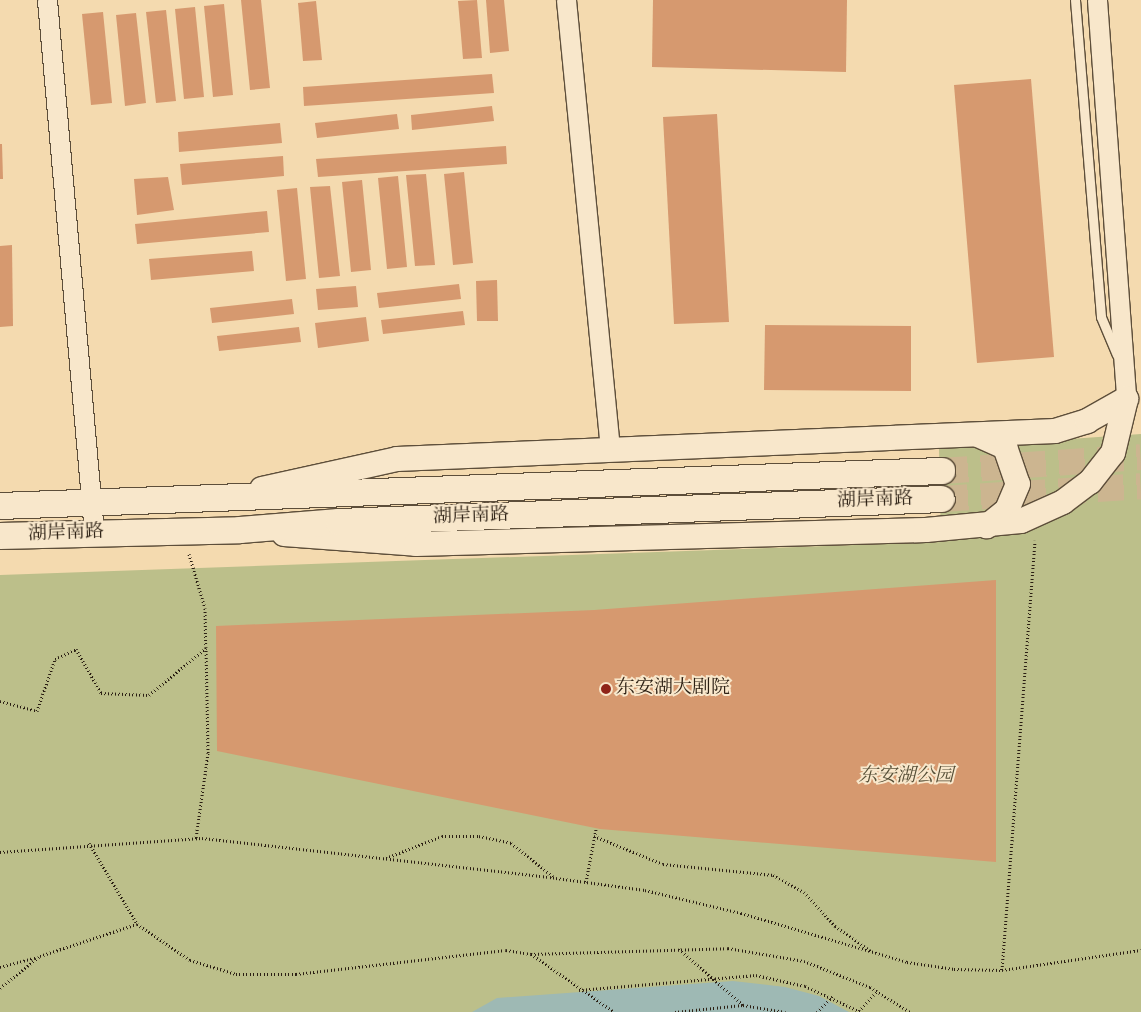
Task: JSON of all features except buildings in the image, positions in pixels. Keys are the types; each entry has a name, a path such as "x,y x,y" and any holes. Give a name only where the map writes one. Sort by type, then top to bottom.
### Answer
{"main road":[{"name":"湖岸南路","path":"0,506 942,471"},
{"name":"湖岸南路","path":"0,536 240,530 339,522 942,499"}],"street":[{"path":"46,0 94,533"},
{"path":"566,0 610,449"},
{"path":"240,530 416,544 987,526 1037,515 1063,502 1100,470 1119,437 1130,401 1124,373 1097,0"},
{"path":"235,496 397,459 971,433 1036,433 1072,427 1130,401"},
{"path":"971,433 1005,447 1018,484 1007,510 987,526"}],"lane":[{"path":"1075,0 1102,317 1124,373"}],"path":[{"path":"1002,970 1037,515"},
{"path":"183,532 205,608 208,753 196,838"},
{"path":"0,701 37,711 55,659 76,648 101,693 149,695 206,647"},
{"path":"586,882 596,829"},
{"path":"385,859 442,836 479,836 511,843 556,878"},
{"path":"594,836 663,864 773,876 804,892 835,926 874,952"},
{"path":"0,852 89,843 196,838 556,878 732,910 874,952 954,970 1002,970 1141,950"},
{"path":"89,843 137,924 190,960 236,974 260,976 506,950 531,954 728,948 804,961 877,991 910,1012"},
{"path":"0,967 114,933 137,924"},
{"path":"679,949 708,977 743,1005"},
{"path":"531,954 614,1012"},
{"path":"0,988 40,956"},
{"path":"580,990 708,977 756,976 833,996 860,1011 877,991"},
{"path":"817,1012 833,996"},
{"path":"674,1012 743,1005 785,1012"}],"green space":[{"name":"东安湖公园","path":"1141,434 1141,1012 0,1012 0,575 941,542 939,448"}],"water":[{"path":"733,981 785,987 819,996 849,1012 472,1012 497,998"}],"tunnel":[{"path":"942,471 1141,457"},
{"path":"942,499 1141,486"}],"place":[{"name":"东安湖大剧院","path":"606,689"}]}
